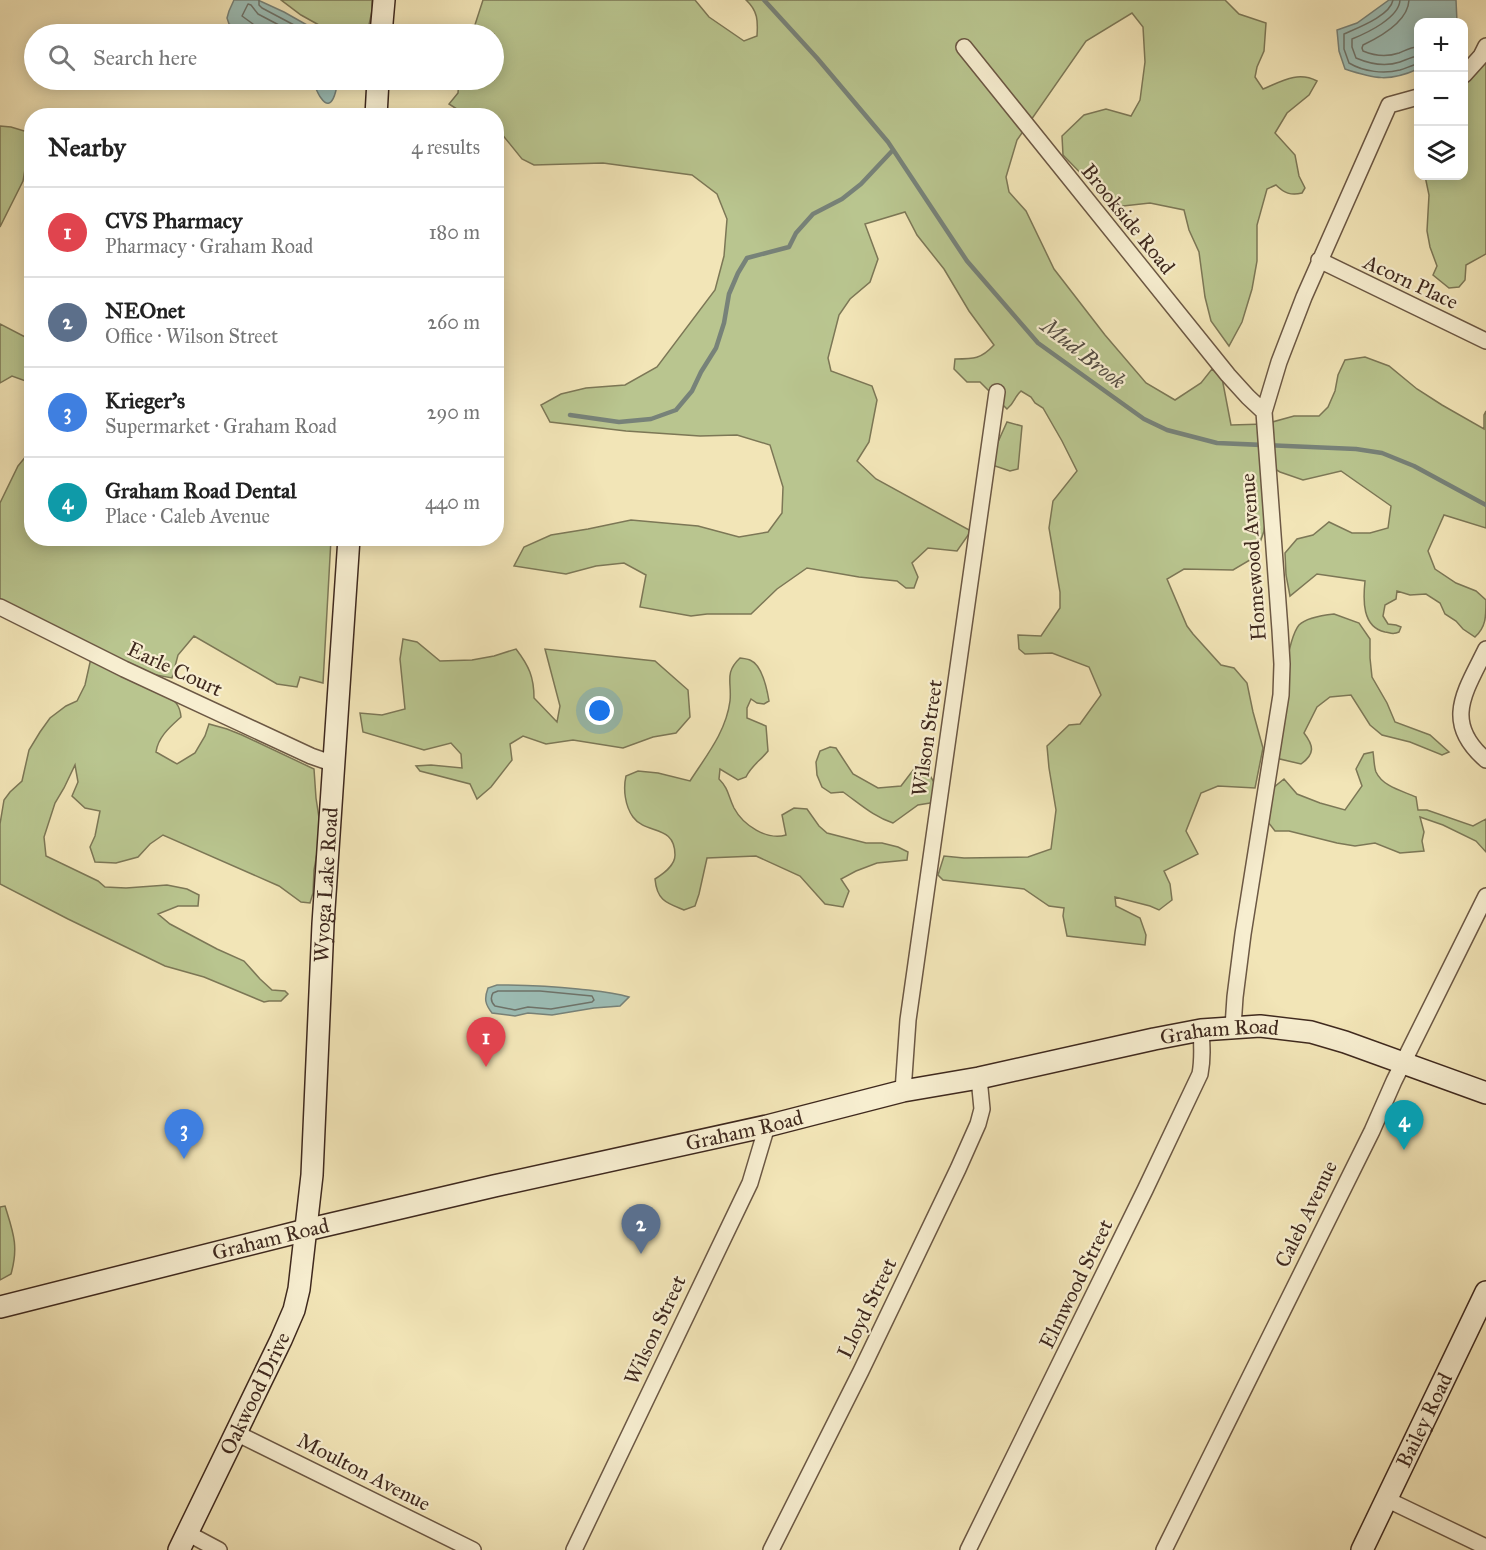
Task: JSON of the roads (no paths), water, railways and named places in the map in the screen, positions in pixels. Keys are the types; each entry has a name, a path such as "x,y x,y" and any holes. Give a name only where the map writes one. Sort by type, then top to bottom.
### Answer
{"main road":[{"path":"382,24 384,0"},
{"path":"376,108 377,90"},
{"name":"Wyoga Lake Road","path":"306,1230 312,1164 323,924 348,546"},
{"name":"Graham Road","path":"0,1307 306,1230 767,1126 903,1091 979,1078 1201,1030 1260,1026 1311,1032 1329,1036 1486,1093"},
{"name":"Oakwood Drive","path":"183,1542 294,1311 306,1230"},
{"name":"Bailey Road","path":"1362,1550 1486,1292"}],"street":[{"path":"1467,72 1481,56 1486,46"},
{"name":"Brookside Road","path":"964,47 1265,418"},
{"name":"Homewood Avenue","path":"1233,1027 1243,934 1281,695 1282,664 1265,418 1280,362 1304,297 1389,105 1414,98"},
{"name":"Acorn Place","path":"1319,260 1486,341"},
{"name":"Wilson Street","path":"903,1091 908,1020 997,392"},
{"name":"Earle Court","path":"0,607 134,673 311,756 334,764"},
{"path":"1486,649 1461,704 1460,716 1465,735 1486,760"},
{"name":"Caleb Avenue","path":"1164,1550 1486,896"},
{"name":"Elmwood Street","path":"968,1550 1196,1083 1202,1065 1201,1030"},
{"name":"Lloyd Street","path":"771,1550 861,1371 978,1124 982,1109 979,1078"},
{"name":"Wilson Street","path":"574,1550 750,1183 767,1126"},
{"name":"Moulton Avenue","path":"236,1433 473,1550"},
{"path":"1386,1499 1486,1547"},
{"path":"183,1542 219,1550"}],"water":[{"path":"234,0 258,0 305,24 229,24 227,18"},
{"path":"1389,0 1456,0 1457,18 1414,18 1414,71 1399,76 1382,78 1345,69 1339,51 1337,30 1357,23"},
{"path":"316,90 336,90 334,98 329,103"},
{"path":"497,985 568,988 629,997 620,1006 552,1015 528,1013 515,1016 492,1013 488,1007 486,998 488,988"}],"waterway":[{"name":"Mud Brook","path":"764,0 888,142 967,261 1038,343 1144,419 1167,430 1217,443 1356,449 1382,453 1414,466 1486,505"},
{"path":"570,415 619,422 651,419 676,410 692,391 716,348 724,323 729,294 747,258 789,247 796,233 813,214 842,199 861,184 893,150"}],"place":[{"name":"CVS Pharmacy","path":"486,1067"},
{"name":"Graham Road Dental","path":"1404,1150"},
{"name":"Krieger's","path":"184,1159"},
{"name":"NEOnet","path":"641,1254"}]}
